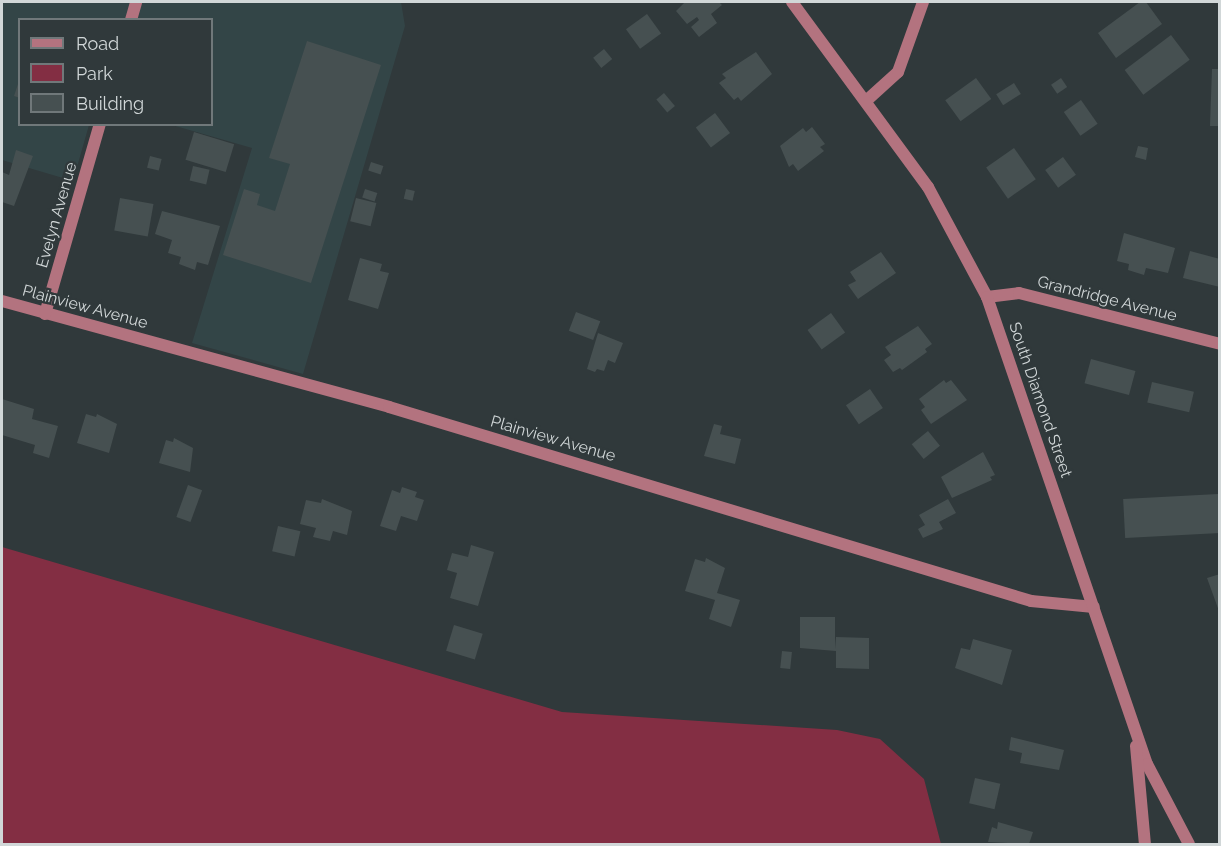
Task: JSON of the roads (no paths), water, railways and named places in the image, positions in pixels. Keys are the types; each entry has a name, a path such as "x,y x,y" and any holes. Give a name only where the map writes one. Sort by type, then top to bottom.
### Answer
{"street":[{"path":"132,18 136,2"},
{"name":"South Diamond Street","path":"792,2 928,187 987,297 1134,727 1161,795 1189,844"},
{"path":"866,101 898,72 923,2"},
{"name":"Evelyn Avenue","path":"45,314 99,126"},
{"name":"Grandridge Avenue","path":"987,297 1019,294 1220,344"},
{"name":"Plainview Avenue","path":"2,301 389,407 1031,601 1094,607"},
{"path":"1134,727 1145,844"}]}
